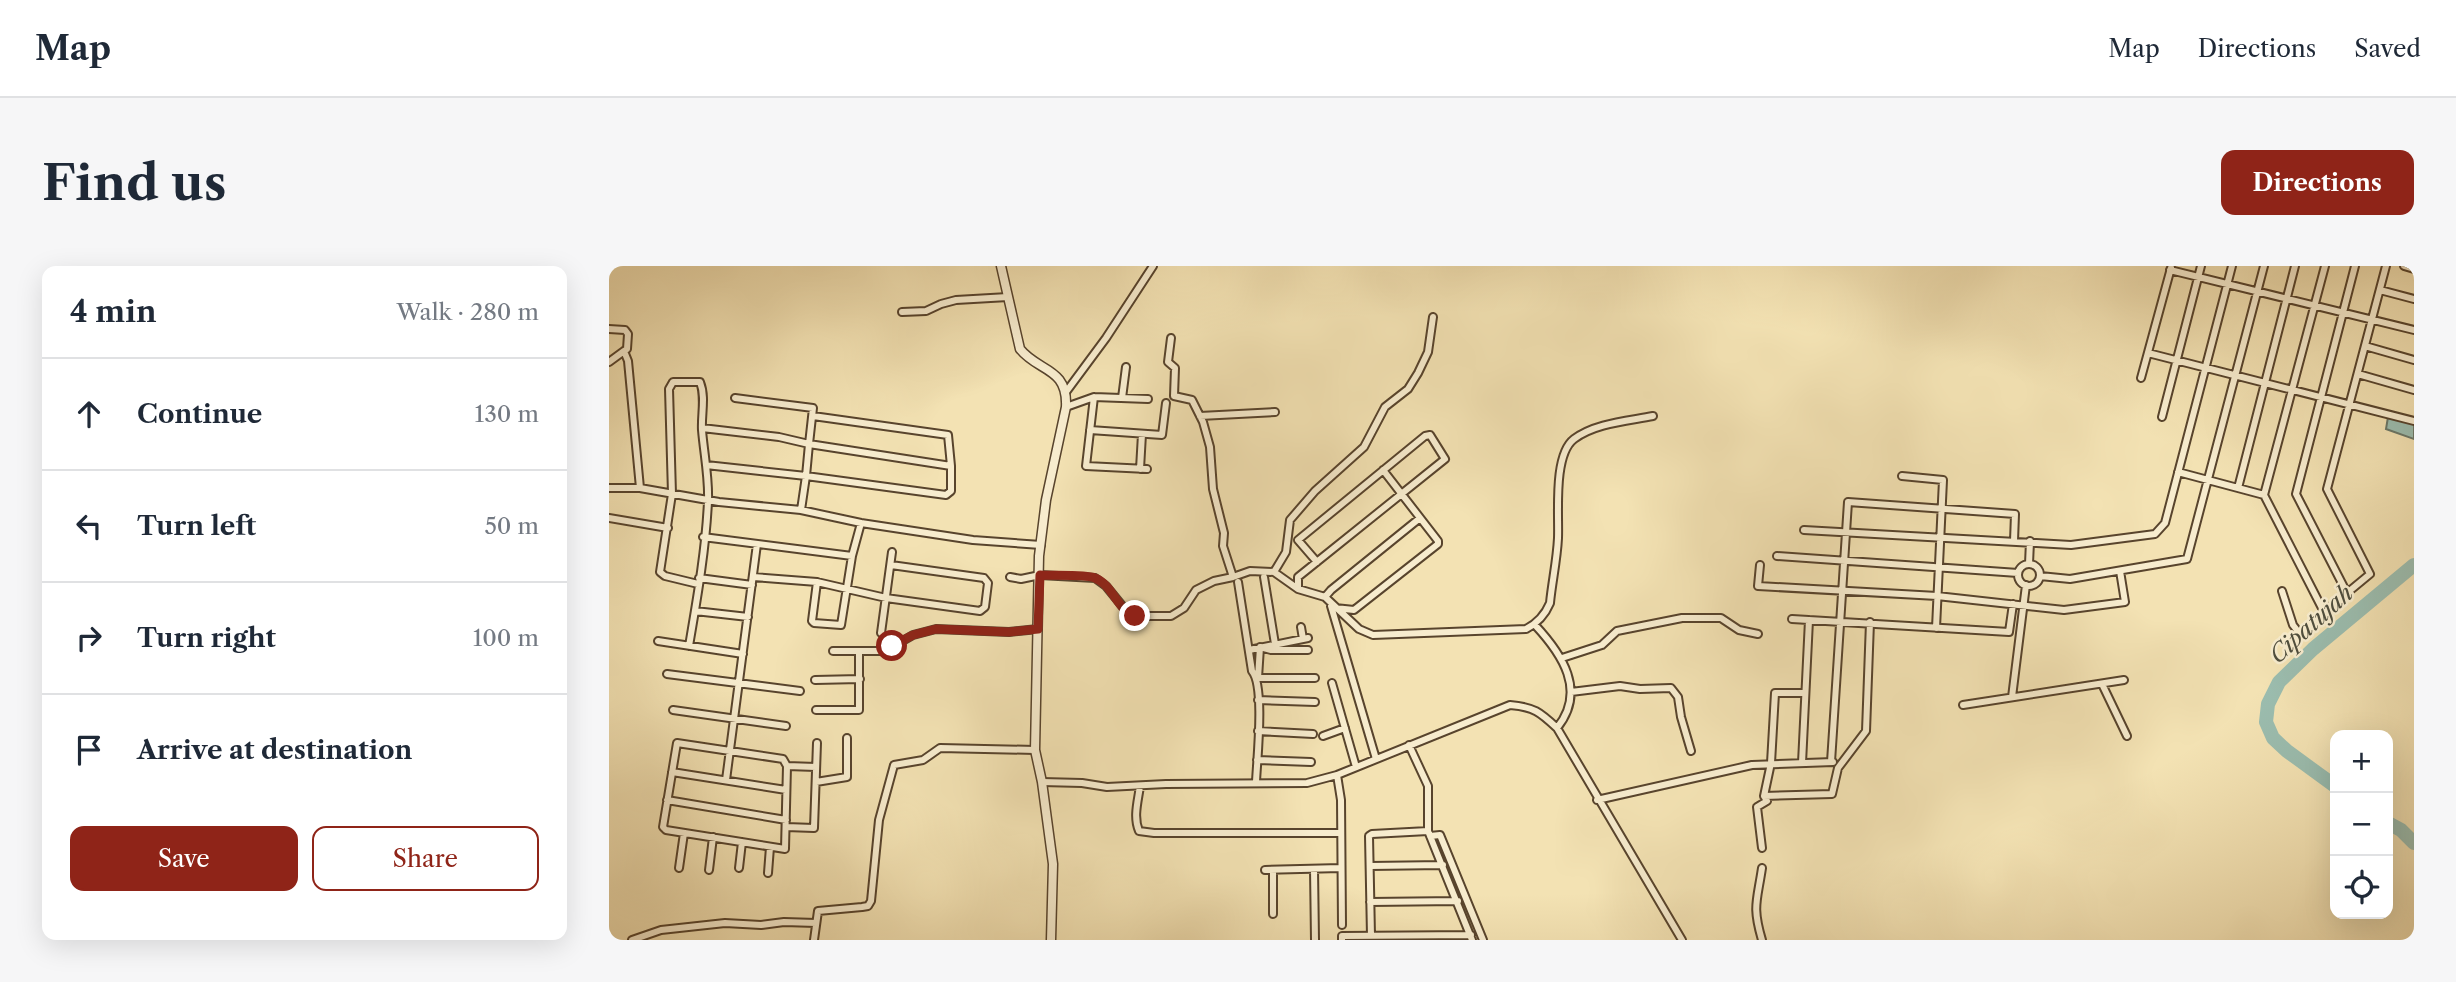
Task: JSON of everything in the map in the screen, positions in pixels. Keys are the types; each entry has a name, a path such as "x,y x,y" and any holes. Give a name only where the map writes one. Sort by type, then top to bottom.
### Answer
{"street":[{"path":"1001,266 1020,349 1051,370 1066,391 1066,407 1047,500 1041,545 1038,629 1035,750 1053,864 1051,940"},
{"path":"1066,391 1106,338 1153,266"},
{"path":"2162,417 2201,266"},
{"path":"1804,530 2071,545 2155,534 2165,523 2232,266"},
{"path":"2039,576 2070,579 2187,559 2264,266"},
{"path":"2238,488 2295,266"},
{"path":"2324,612 2264,495 2325,266"},
{"path":"2347,593 2296,494 2355,266"},
{"path":"2282,591 2293,625 2300,634 2370,574 2327,489 2386,266"},
{"path":"2404,266 2414,269"},
{"path":"2141,378 2171,268 2227,285 2414,330"},
{"path":"2380,290 2414,299"},
{"path":"902,312 926,312 956,300 1008,297"},
{"path":"1274,572 1286,552 1290,520 1315,491 1364,447 1385,407 1408,389 1418,373 1428,352 1433,317"},
{"path":"609,329 627,331 627,349 609,362"},
{"path":"1171,338 1168,362 1175,368 1174,396 1192,400 1210,447 1213,489 1224,533 1223,546 1236,580 1252,671 1258,678"},
{"path":"2365,346 2414,360"},
{"path":"624,351 628,361 639,488"},
{"path":"2148,353 2414,421"},
{"path":"1122,398 1126,367"},
{"path":"2358,374 2414,390"},
{"path":"689,646 695,611 698,581 703,537 708,500 702,428 702,384 673,382 669,389 672,494 660,572 665,576 698,581 752,585"},
{"path":"1066,407 1094,397 1148,399"},
{"path":"1094,397 1086,466 1144,469 1142,434"},
{"path":"735,398 813,410 801,510"},
{"path":"1090,430 1162,435 1166,403"},
{"path":"1200,416 1275,412"},
{"path":"706,465 946,495 952,488 947,435 813,416"},
{"path":"1010,578 1040,575 1095,578 1106,586 1128,613 1135,616 1171,616 1184,608 1196,590 1214,581 1236,580 1250,571 1274,572 1298,589 1327,599 1359,629 1373,635 1526,629 1535,625 1550,603 1558,537 1558,496 1565,449 1572,441 1594,429 1653,416"},
{"path":"702,428 779,437 951,466"},
{"path":"1298,589 1298,577 1317,562 1402,494 1445,459 1430,435 1425,436 1298,540 1317,562"},
{"path":"1335,608 1354,610 1438,544 1383,470"},
{"path":"2178,472 2264,495"},
{"path":"1902,476 1943,480 1936,628"},
{"path":"609,488 639,488 708,500 801,510 860,523 973,540 1041,545"},
{"path":"1831,762 1848,502 2015,514 2014,541"},
{"path":"1376,759 1327,599 1331,590 1420,518"},
{"path":"609,519 668,528"},
{"path":"817,582 811,618 814,623 838,626 842,624 860,523"},
{"path":"703,537 852,556"},
{"path":"2029,564 2030,541"},
{"path":"726,780 757,544"},
{"path":"881,633 893,552"},
{"path":"1777,556 2018,573"},
{"path":"2029,564 2037,568 2039,576 2036,583 2026,585 2021,582 2018,573 2021,567 2029,564"},
{"path":"753,577 817,582 886,598 980,611 985,607 988,583 984,578 891,565"},
{"path":"1759,565 1758,586 1937,596 2064,610 2125,602 2120,571"},
{"path":"1264,577 1275,644"},
{"path":"2012,697 2026,585"},
{"path":"1792,619 2009,632 2013,604"},
{"path":"695,611 748,617"},
{"path":"1562,658 1602,645 1617,631 1682,618 1721,618 1739,630 1758,634"},
{"path":"1801,763 1809,620"},
{"path":"1764,796 1832,794 1841,763 1865,730 1870,622"},
{"path":"1535,625 1562,658 1571,692 1565,719 1557,728"},
{"path":"1249,649 1306,638 1301,627"},
{"path":"833,651 885,651 913,635 936,629 1009,632 1038,629"},
{"path":"658,641 743,654"},
{"path":"1260,647 1271,650 1308,650"},
{"path":"1256,782 1260,647"},
{"path":"816,710 859,710 859,652"},
{"path":"667,674 800,691"},
{"path":"1258,678 1315,677"},
{"path":"815,680 860,679"},
{"path":"1963,705 2124,680"},
{"path":"1332,683 1356,766"},
{"path":"2102,684 2127,736"},
{"path":"1571,692 1620,686 1640,690 1671,688 1678,697 1691,751"},
{"path":"1762,848 1757,807 1766,801 1764,796 1770,763 1775,693 1805,693"},
{"path":"1258,701 1315,702"},
{"path":"1042,782 1107,787 1307,783 1337,775 1510,705 1525,706 1539,710 1557,728 1597,800 1682,940"},
{"path":"673,710 786,726"},
{"path":"1323,736 1345,728"},
{"path":"1258,731 1313,734"},
{"path":"816,782 847,777 847,737"},
{"path":"677,743 783,759 787,766 785,849 666,830 663,827 677,743"},
{"path":"667,800 814,828 817,743"},
{"path":"1342,940 1342,936 1471,937 1429,834 1428,786 1409,745"},
{"path":"814,940 818,911 870,904 879,820 894,765 923,760 940,748 1035,750"},
{"path":"1257,760 1311,762"},
{"path":"1597,800 1752,765 1841,763"},
{"path":"787,766 816,767"},
{"path":"672,772 786,790"},
{"path":"1337,775 1341,800 1342,925"},
{"path":"1140,786 1136,812 1136,827 1139,831 1341,833"},
{"path":"679,868 684,833"},
{"path":"1371,936 1369,836 1429,834 1440,835 1483,940"},
{"path":"709,870 713,837"},
{"path":"739,868 742,842"},
{"path":"1435,847 1444,844"},
{"path":"768,873 771,847"},
{"path":"1370,866 1443,865"},
{"path":"1265,870 1341,868"},
{"path":"1762,868 1755,898 1755,917 1762,940"},
{"path":"1314,869 1315,940"},
{"path":"1273,870 1273,914"},
{"path":"1370,902 1458,901"},
{"path":"632,940 661,930 725,923 815,923"}],"shaded area":[{"path":"2388,417 2414,424 2414,439 2386,429"}],"waterway":[{"name":"Cipatujah","path":"2330,782 2273,738 2266,722 2268,704 2279,682 2313,649 2414,565"},
{"name":"Cipatujah","path":"2393,826 2414,843"}],"route":[{"path":"892,646 913,635 936,629 1009,632 1038,629 1040,575 1095,578 1106,586 1123,609 1135,616"}]}
